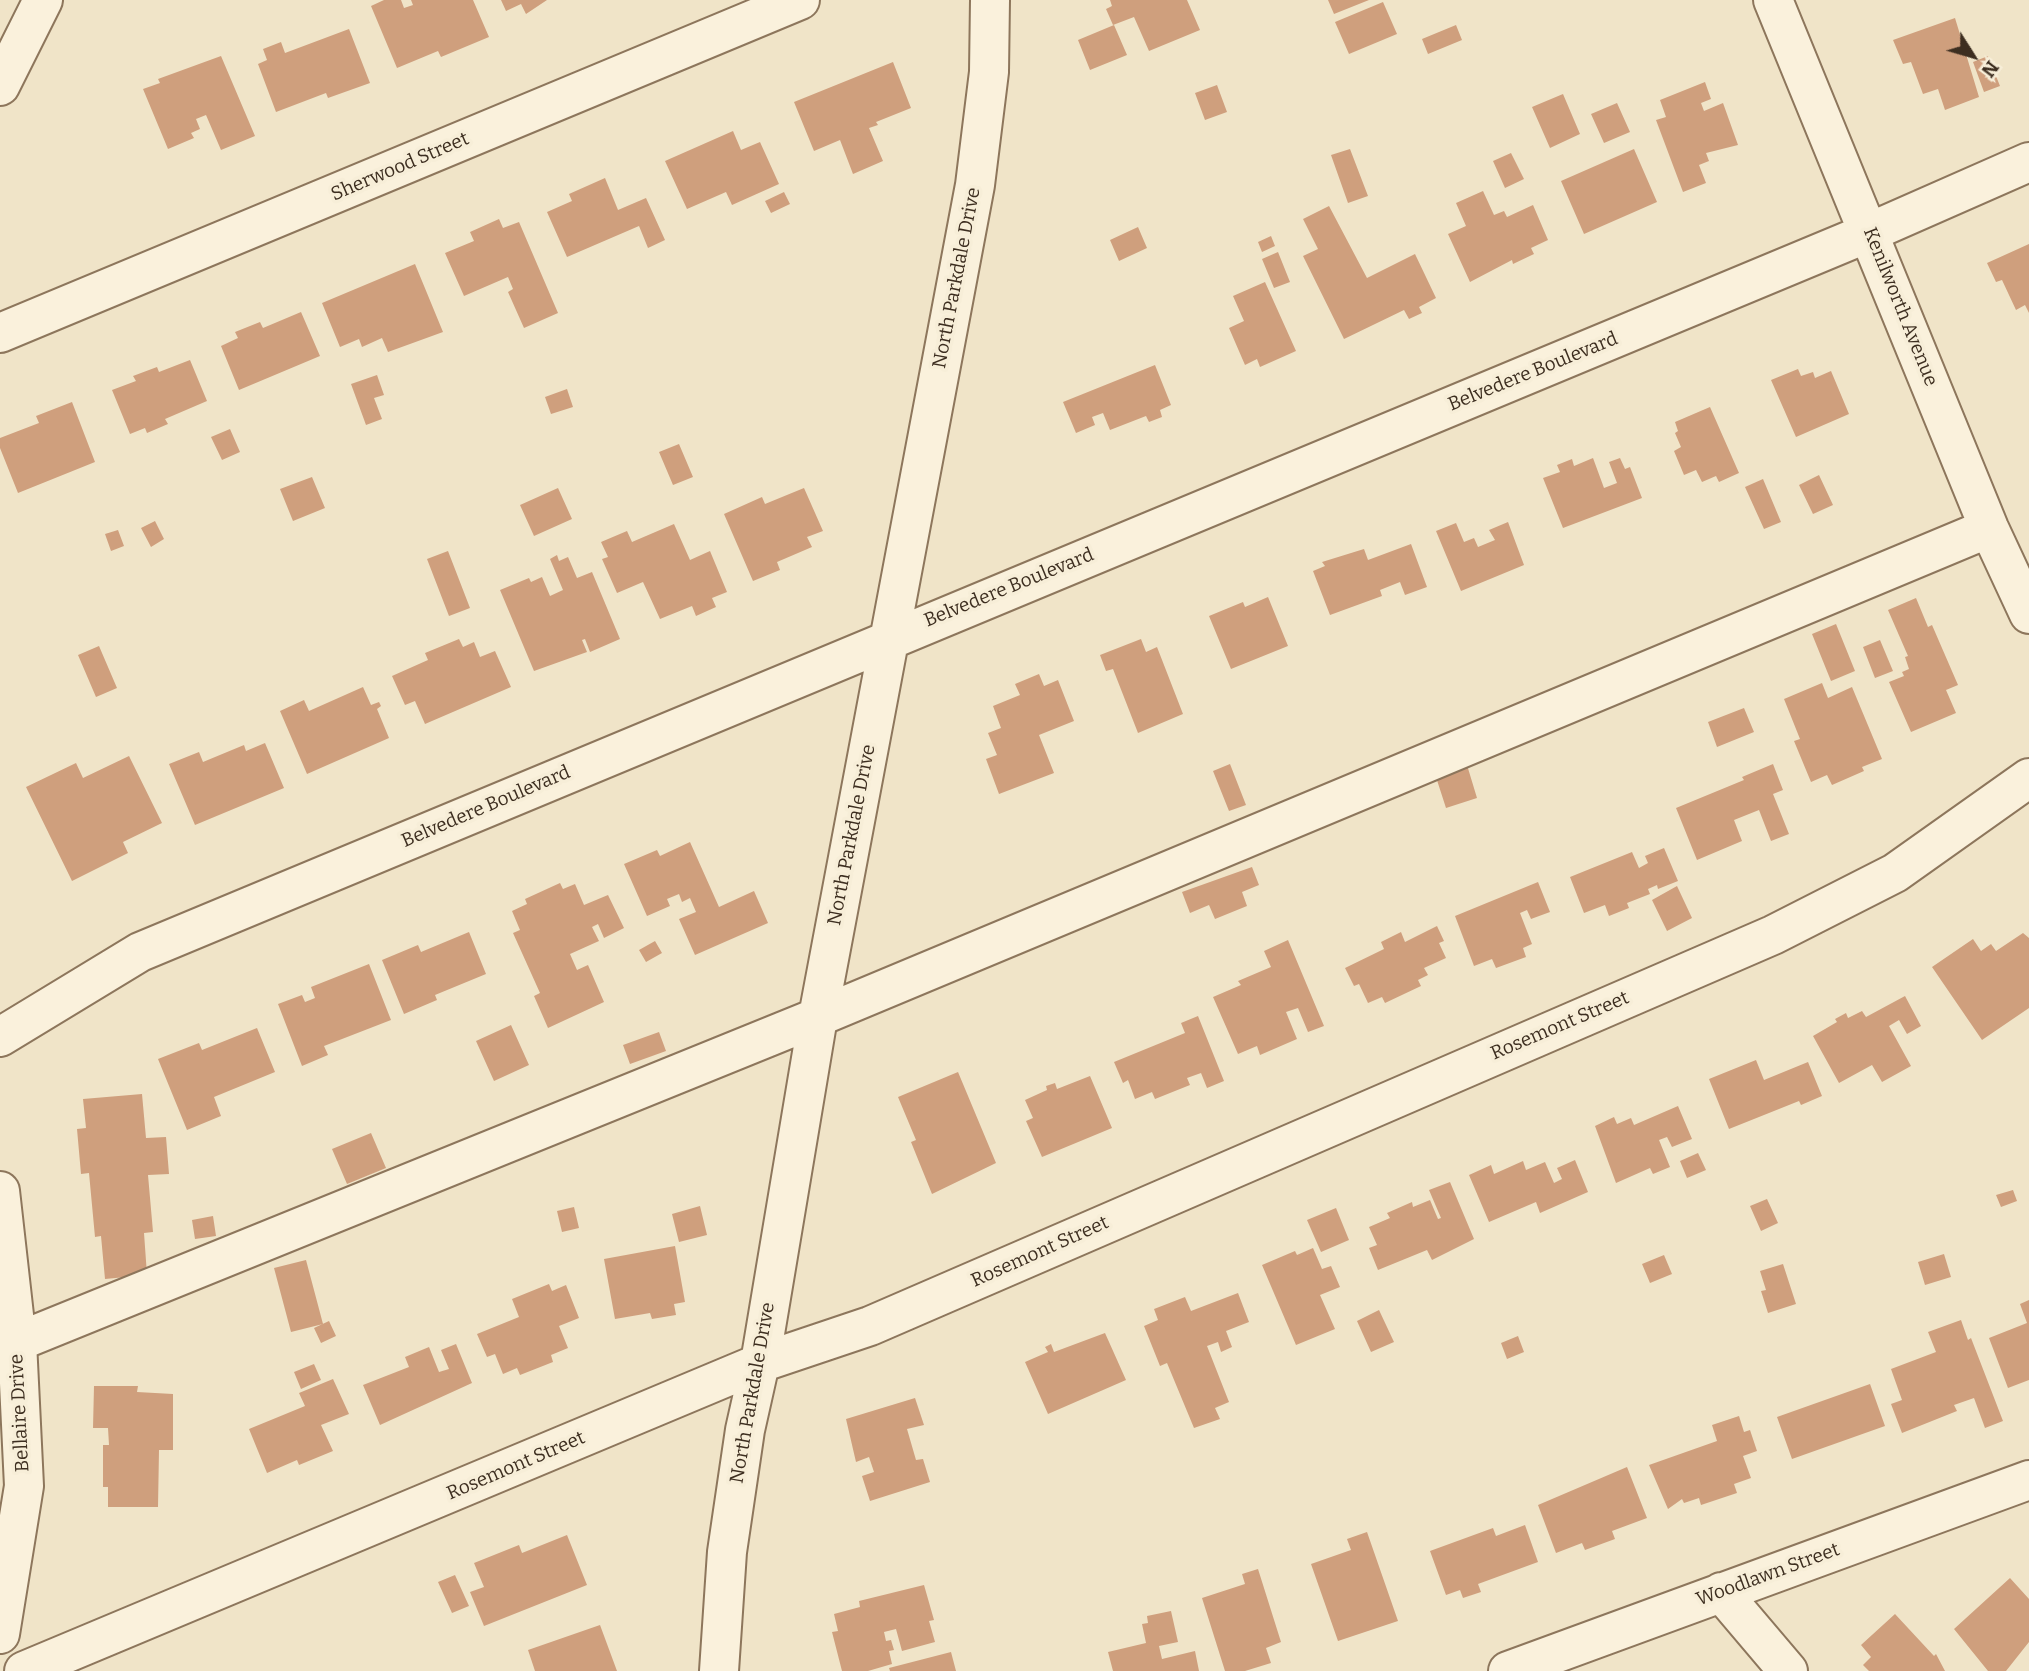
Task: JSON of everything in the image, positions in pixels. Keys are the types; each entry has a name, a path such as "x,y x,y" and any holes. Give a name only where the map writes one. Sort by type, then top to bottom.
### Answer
{"street":[{"path":"0,86 43,0"},
{"name":"Sherwood Street","path":"0,333 800,0"},
{"name":"North Parkdale Drive","path":"719,1671 727,1552 745,1430 760,1363 818,1017 975,185 989,72 990,0"},
{"name":"Kenilworth Avenue","path":"1773,0 1989,528 2029,614"},
{"name":"Belvedere Boulevard","path":"0,1037 140,952 1870,232 2029,162"},
{"path":"17,1342 818,1017 1989,528"},
{"name":"Rosemont Street","path":"24,1671 760,1363 870,1326 1773,934 1895,873 2027,782"},
{"name":"Bellaire Drive","path":"0,1191 17,1342 24,1486 0,1634"},
{"name":"Woodlawn Street","path":"1508,1671 2029,1480"},
{"path":"1721,1592 1788,1671"}],"building":[{"path":"384,0 401,0 404,8 413,5 411,0 473,0 489,37 441,57 438,51 397,68 371,6"},
{"path":"501,0 547,0 526,14 521,4 506,11"},
{"path":"1110,0 1187,0 1200,30 1149,51 1134,17 1113,25 1106,9 1112,6"},
{"path":"1328,0 1369,0 1334,14"},
{"path":"1383,2 1397,34 1349,54 1335,22"},
{"path":"1955,18 1979,97 1945,110 1938,89 1923,94 1911,62 1903,64 1893,40"},
{"path":"1114,25 1127,55 1090,70 1078,40"},
{"path":"1456,25 1462,40 1428,54 1422,39"},
{"path":"349,29 370,83 328,98 326,93 276,112 258,64 267,60 263,49 281,42 285,53"},
{"path":"221,56 255,136 221,150 206,115 196,119 200,129 191,133 194,138 168,149 143,89 160,83 158,79"},
{"path":"1988,56 2000,86 1984,92 1973,62"},
{"path":"893,62 911,108 876,122 878,125 869,128 883,161 853,174 840,140 814,151 794,102"},
{"path":"1705,82 1711,99 1701,103 1704,111 1723,103 1738,145 1706,153 1709,161 1699,165 1706,183 1683,192 1656,120 1666,117 1660,100"},
{"path":"1217,85 1227,112 1205,120 1195,93"},
{"path":"1563,94 1580,134 1550,148 1532,107"},
{"path":"1617,103 1630,132 1604,143 1591,114"},
{"path":"733,131 741,150 760,142 779,184 732,205 726,192 687,209 665,161"},
{"path":"1350,149 1368,196 1348,203 1331,155"},
{"path":"1634,149 1657,202 1584,234 1561,181"},
{"path":"1511,153 1524,179 1505,188 1493,161"},
{"path":"605,178 618,210 646,198 665,240 648,248 639,226 567,257 547,212 572,201 569,194"},
{"path":"1483,191 1494,215 1504,211 1507,217 1533,205 1548,240 1531,248 1534,254 1513,264 1512,260 1470,282 1448,234 1466,226 1456,203"},
{"path":"784,192 790,204 771,213 765,201"},
{"path":"1329,206 1367,278 1415,254 1436,298 1419,307 1422,313 1409,319 1404,310 1344,339 1303,256 1318,249 1303,219"},
{"path":"499,219 503,228 519,222 558,313 524,328 508,292 513,289 508,277 464,296 445,253 474,241 470,232"},
{"path":"1138,227 1147,248 1119,261 1110,240"},
{"path":"1271,236 1275,246 1262,252 1258,242"},
{"path":"2029,244 2029,313 2025,305 2016,310 2002,280 1996,282 1987,263"},
{"path":"1278,252 1290,282 1274,288 1262,259"},
{"path":"415,264 443,332 388,352 382,338 362,347 359,339 340,347 322,303"},
{"path":"1265,282 1296,351 1260,367 1257,359 1245,365 1229,328 1244,321 1233,296"},
{"path":"301,312 320,356 239,390 221,346 238,338 235,332 260,322 263,328"},
{"path":"190,360 207,401 165,419 168,424 147,433 145,428 130,434 112,390 136,381 133,376 157,367 159,372"},
{"path":"1155,365 1171,405 1160,410 1162,417 1149,422 1146,416 1110,430 1103,413 1092,417 1095,425 1076,433 1063,402"},
{"path":"1798,369 1801,376 1813,372 1815,378 1831,371 1849,414 1796,437 1771,380"},
{"path":"377,375 384,395 374,398 382,419 366,425 351,384"},
{"path":"567,389 573,407 551,414 545,397"},
{"path":"72,402 95,462 18,493 0,448 0,438 39,423 36,416"},
{"path":"1710,407 1739,473 1719,482 1716,476 1702,482 1696,470 1684,475 1674,451 1681,447 1675,433 1678,431 1675,422"},
{"path":"230,429 240,452 222,460 211,437"},
{"path":"679,444 693,477 673,485 659,452"},
{"path":"1593,458 1604,488 1617,483 1609,462 1620,458 1625,469 1630,467 1642,498 1563,528 1543,478 1560,472 1557,465 1572,459 1574,466"},
{"path":"1819,475 1833,505 1813,514 1799,485"},
{"path":"312,477 325,508 293,521 280,489"},
{"path":"1763,479 1781,522 1764,529 1745,487"},
{"path":"558,488 572,519 534,536 520,505"},
{"path":"804,488 823,531 807,537 812,547 777,562 780,570 753,581 724,514 762,497 765,504"},
{"path":"155,521 164,539 151,547 141,528"},
{"path":"1508,522 1524,565 1461,591 1436,531 1456,523 1464,542 1474,538 1478,547 1495,540 1489,530"},
{"path":"674,524 690,560 710,551 727,592 712,598 716,607 696,616 692,606 660,619 643,582 617,593 602,559 608,557 601,542 627,531 632,542"},
{"path":"118,530 124,546 111,551 105,534"},
{"path":"1411,544 1427,587 1405,595 1400,582 1380,590 1382,596 1330,615 1313,571 1325,566 1322,562 1364,549 1368,560"},
{"path":"448,551 470,608 449,616 427,559"},
{"path":"557,555 559,561 568,557 577,578 592,572 620,639 590,652 585,639 582,640 587,652 534,671 500,590 529,578 531,582 542,577 550,596 563,590 550,559"},
{"path":"1268,597 1288,646 1231,669 1209,616 1243,602 1245,607"},
{"path":"1916,598 1928,627 1932,625 1958,685 1946,690 1956,713 1911,732 1889,682 1904,676 1902,672 1909,669 1905,657 1908,656 1888,610"},
{"path":"1836,624 1855,671 1831,681 1812,634"},
{"path":"459,639 463,647 474,642 480,657 495,651 511,687 425,724 415,701 405,705 392,676 428,660 425,653"},
{"path":"1141,639 1146,652 1157,647 1183,714 1138,733 1113,669 1106,671 1100,655"},
{"path":"1880,640 1893,671 1875,678 1863,647"},
{"path":"99,646 117,688 96,697 78,655"},
{"path":"1039,674 1044,686 1058,680 1074,721 1039,735 1054,773 999,794 986,759 997,755 988,733 1001,728 993,706 1020,695 1015,684"},
{"path":"1822,683 1828,698 1852,687 1882,759 1862,767 1864,771 1832,785 1827,775 1811,782 1794,741 1800,739 1784,699"},
{"path":"363,687 371,705 379,702 381,706 377,709 389,738 307,774 280,711 304,700 309,711"},
{"path":"1744,708 1754,732 1717,747 1708,722"},
{"path":"265,743 284,788 195,825 169,764 199,752 203,762 244,745 246,751"},
{"path":"129,756 162,823 123,842 128,853 72,881 26,787 76,763 83,778"},
{"path":"1230,764 1246,805 1229,811 1213,771"},
{"path":"1773,764 1783,790 1773,794 1789,834 1771,841 1759,810 1734,820 1742,841 1697,860 1676,808 1744,780 1742,777"},
{"path":"1467,765 1477,798 1446,808 1435,774"},
{"path":"690,842 719,907 754,891 768,923 695,955 679,919 696,912 690,898 682,902 679,894 667,899 670,906 647,916 624,864 657,850 660,856"},
{"path":"1664,848 1678,881 1658,889 1657,885 1648,889 1650,894 1627,903 1629,908 1609,916 1605,905 1584,913 1570,877 1632,852 1639,868 1648,863 1645,856"},
{"path":"1252,867 1259,885 1242,892 1247,906 1215,919 1209,905 1190,913 1182,892"},
{"path":"1538,882 1550,912 1531,919 1527,910 1520,913 1532,944 1523,948 1526,957 1496,968 1492,959 1474,966 1455,916"},
{"path":"560,883 563,889 575,884 584,905 608,895 624,928 604,938 598,924 592,927 599,941 570,954 577,970 588,965 604,1002 548,1028 534,996 540,993 513,933 520,930 512,911 527,904 525,899"},
{"path":"1677,886 1692,918 1667,931 1652,900"},
{"path":"1437,926 1444,941 1439,943 1446,958 1424,968 1428,975 1418,980 1421,986 1385,1003 1382,997 1368,1003 1359,984 1354,986 1345,968 1384,949 1381,942 1401,932 1405,942"},
{"path":"469,932 486,974 435,995 437,1000 404,1014 382,960 418,945 421,952"},
{"path":"2023,933 2029,938 2029,1008 1982,1040 1932,967 1973,939 1981,951 1991,944 1996,951"},
{"path":"1288,940 1324,1026 1308,1032 1298,1008 1286,1012 1297,1039 1260,1055 1257,1046 1238,1054 1213,997 1241,985 1238,981 1271,967 1264,951"},
{"path":"655,941 662,953 646,962 639,950"},
{"path":"369,964 391,1020 324,1046 328,1055 302,1066 278,1004 302,995 305,1002 315,998 311,987"},
{"path":"1905,996 1921,1026 1907,1034 1899,1020 1889,1026 1911,1066 1882,1082 1872,1065 1839,1083 1813,1036 1837,1022 1835,1019 1846,1013 1848,1018 1862,1011 1866,1017"},
{"path":"1198,1016 1224,1081 1207,1088 1201,1073 1187,1078 1190,1085 1155,1099 1152,1092 1135,1099 1128,1080 1123,1083 1114,1062 1185,1033 1181,1023"},
{"path":"511,1025 529,1065 494,1081 476,1041"},
{"path":"257,1028 275,1072 214,1097 221,1116 187,1130 158,1059 199,1043 202,1050"},
{"path":"659,1032 666,1051 630,1064 623,1045"},
{"path":"1756,1060 1764,1080 1808,1062 1822,1096 1801,1105 1799,1101 1729,1129 1709,1079"},
{"path":"958,1072 996,1163 932,1194 911,1142 916,1140 898,1097"},
{"path":"1090,1076 1112,1128 1042,1157 1026,1121 1033,1118 1025,1100 1047,1090 1046,1086 1055,1083 1057,1089"},
{"path":"142,1094 146,1138 166,1137 169,1174 148,1175 153,1232 144,1233 147,1275 105,1279 101,1236 95,1237 89,1173 81,1174 77,1129 86,1128 83,1099"},
{"path":"1678,1106 1692,1139 1672,1147 1667,1137 1659,1140 1670,1167 1653,1174 1650,1168 1616,1183 1595,1126 1614,1117 1617,1124 1631,1118 1634,1125"},
{"path":"371,1133 386,1168 347,1184 332,1149"},
{"path":"1698,1153 1706,1170 1687,1178 1680,1161"},
{"path":"1575,1160 1588,1192 1540,1213 1536,1202 1489,1222 1469,1175 1491,1165 1494,1174 1523,1161 1526,1170 1545,1162 1554,1183 1562,1179 1557,1168"},
{"path":"1450,1182 1474,1239 1432,1260 1427,1250 1378,1270 1369,1248 1377,1245 1369,1227 1390,1218 1387,1213 1412,1202 1413,1207 1430,1200 1438,1219 1441,1218 1429,1190"},
{"path":"2013,1190 2017,1201 2001,1207 1996,1195"},
{"path":"1767,1199 1778,1223 1761,1231 1750,1206"},
{"path":"700,1206 707,1235 679,1242 672,1214"},
{"path":"574,1207 579,1228 562,1232 557,1211"},
{"path":"1336,1208 1349,1240 1321,1252 1307,1220"},
{"path":"213,1216 216,1236 195,1239 192,1220"},
{"path":"675,1246 685,1302 674,1304 676,1315 652,1319 650,1313 615,1319 604,1259"},
{"path":"1313,1248 1322,1269 1331,1266 1340,1287 1320,1295 1335,1329 1296,1345 1262,1265 1295,1251 1297,1255"},
{"path":"1944,1254 1951,1277 1925,1285 1918,1262"},
{"path":"1664,1255 1672,1274 1650,1283 1642,1264"},
{"path":"306,1260 323,1324 291,1332 274,1268"},
{"path":"1783,1264 1796,1304 1768,1313 1761,1291 1766,1290 1760,1271"},
{"path":"549,1284 552,1291 566,1285 579,1318 559,1326 568,1348 551,1355 553,1362 520,1375 517,1368 503,1374 495,1354 487,1357 477,1334 519,1317 512,1299"},
{"path":"1238,1293 1249,1322 1226,1331 1232,1347 1221,1352 1218,1342 1207,1346 1229,1402 1215,1408 1220,1419 1194,1428 1167,1363 1160,1366 1144,1326 1158,1320 1154,1309 1185,1297 1191,1311"},
{"path":"2029,1300 2029,1380 2008,1388 1989,1338 2027,1323 2020,1304"},
{"path":"1379,1310 1394,1342 1371,1352 1357,1321"},
{"path":"1961,1320 1968,1340 1971,1338 2003,1421 1985,1428 1974,1398 1954,1405 1957,1411 1902,1433 1891,1404 1902,1400 1891,1369 1936,1352 1928,1332"},
{"path":"329,1321 336,1336 321,1343 314,1328"},
{"path":"1105,1333 1126,1380 1048,1414 1025,1362 1048,1352 1045,1347 1051,1344 1054,1352"},
{"path":"1518,1336 1524,1352 1507,1359 1501,1343"},
{"path":"456,1344 472,1383 380,1425 363,1385 409,1367 405,1357 429,1347 439,1372 449,1369 441,1350"},
{"path":"314,1364 321,1380 301,1389 294,1372"},
{"path":"333,1379 349,1414 321,1425 333,1451 299,1465 297,1460 267,1473 249,1429 305,1406 299,1393"},
{"path":"1870,1384 1885,1426 1792,1459 1777,1417"},
{"path":"94,1386 138,1386 137,1392 173,1394 173,1450 159,1450 158,1507 108,1507 108,1487 103,1487 103,1445 109,1445 108,1428 93,1428"},
{"path":"915,1398 924,1425 907,1429 916,1460 923,1459 930,1482 870,1501 862,1476 874,1472 869,1457 856,1462 846,1419"},
{"path":"1739,1416 1744,1432 1750,1430 1757,1451 1743,1456 1751,1478 1734,1484 1737,1493 1701,1505 1699,1498 1684,1503 1682,1499 1668,1509 1649,1465 1717,1441 1712,1425"},
{"path":"1627,1467 1647,1518 1612,1531 1615,1539 1585,1550 1582,1543 1556,1553 1538,1505"},
{"path":"1525,1525 1538,1562 1478,1584 1481,1592 1463,1598 1460,1590 1446,1595 1430,1551 1493,1528 1496,1536"},
{"path":"1367,1532 1398,1621 1338,1641 1311,1564 1351,1550 1347,1539"},
{"path":"567,1535 587,1585 484,1626 470,1592 484,1587 474,1563 519,1545 522,1553"},
{"path":"1258,1569 1281,1642 1266,1648 1271,1663 1245,1671 1225,1671 1202,1598 1245,1584 1242,1574"},
{"path":"455,1575 469,1606 452,1613 438,1582"},
{"path":"2010,1578 2029,1599 2029,1642 2006,1671 1988,1671 1954,1629"},
{"path":"924,1585 934,1620 929,1621 935,1642 902,1651 896,1629 884,1632 886,1641 891,1640 894,1650 889,1651 892,1664 868,1671 842,1671 832,1632 838,1631 834,1614 860,1607 859,1601"},
{"path":"1171,1611 1178,1642 1159,1646 1162,1659 1195,1651 1199,1671 1113,1671 1108,1652 1146,1643 1142,1624 1148,1623 1147,1616"},
{"path":"1895,1614 1934,1656 1936,1654 1945,1671 1869,1671 1863,1665 1871,1657 1861,1645"},
{"path":"600,1625 617,1671 535,1671 528,1650"},
{"path":"951,1652 956,1671 890,1671 889,1668"}]}
